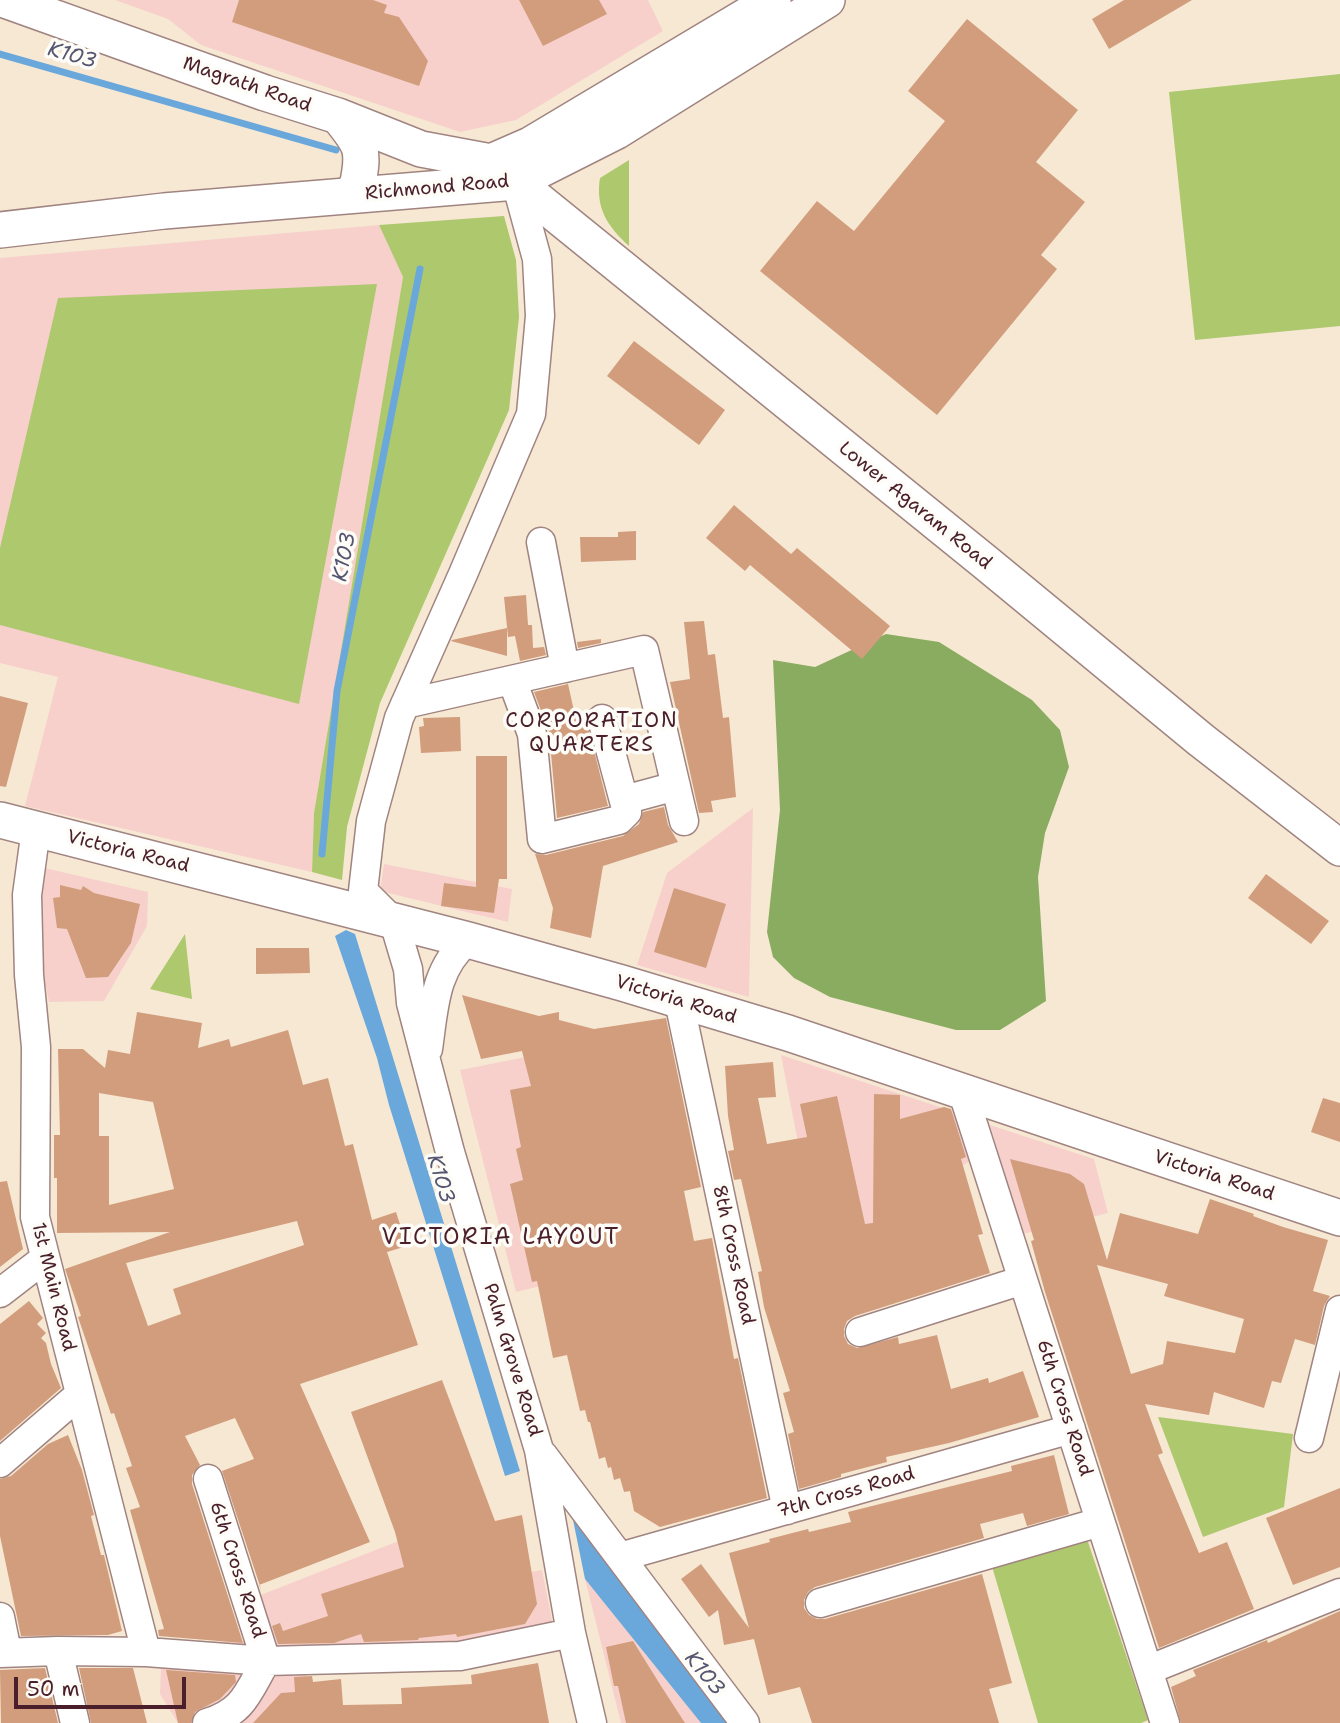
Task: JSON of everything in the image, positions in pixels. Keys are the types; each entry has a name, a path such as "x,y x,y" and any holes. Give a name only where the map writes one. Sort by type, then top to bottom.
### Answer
{"main road":[{"name":"Magrath Road","path":"5,0 265,93 338,116 421,149 504,172"},
{"name":"Richmond Road","path":"504,172 538,140 773,0"},
{"name":"Richmond Road","path":"0,230 164,211 347,196 504,172 617,131 827,0"},
{"path":"338,116 358,140 361,157 357,187 347,196"},
{"name":"Lower Agaram Road","path":"504,172 1201,740 1340,848"},
{"name":"Victoria Road","path":"11,825 372,910 788,1033 1340,1218"}],"street":[{"path":"372,910 371,821 399,718 531,414 540,316 537,259 504,172"},
{"path":"541,542 565,668"},
{"path":"405,704 644,650 684,821"},
{"path":"512,680 532,734 542,839 619,820 627,812 602,719"},
{"path":"624,800 676,786"},
{"name":"1st Main Road","path":"11,825 27,895 29,975 36,1047 35,1217 146,1652"},
{"name":"Palm Grove Road","path":"372,910 408,969 411,1003 482,1265 539,1450 571,1633 592,1723"},
{"path":"426,1059 438,981 451,957 468,940"},
{"name":"8th Cross Road","path":"679,1001 787,1510"},
{"name":"6th Cross Road","path":"962,1093 1164,1723"},
{"path":"0,1293 44,1259"},
{"path":"860,1332 1023,1280"},
{"path":"1309,1438 1340,1310"},
{"path":"0,1463 80,1394"},
{"name":"7th Cross Road","path":"620,1557 1071,1429"},
{"path":"539,1450 744,1723"},
{"name":"6th Cross Road","path":"208,1479 266,1661"},
{"path":"820,1603 1100,1522"},
{"path":"1148,1670 1340,1593"},
{"path":"0,1617 4,1653 146,1652 266,1661 460,1656 571,1633"},
{"path":"58,1651 75,1723"},
{"path":"207,1723 240,1715 266,1661"}],"shaded area":[{"path":"115,0 648,0 663,31 516,120 460,132 201,45 168,19"},
{"path":"379,225 403,277 314,813 312,872 25,806 58,677 0,663 0,258"},
{"path":"753,808 749,997 637,965 667,873"},
{"path":"384,864 512,889 508,922 380,891"},
{"path":"36,866 148,892 147,926 104,1001 49,1002 42,968"},
{"path":"602,1042 655,1258 516,1292 460,1070"},
{"path":"781,1055 958,1113 975,1159 917,1188 824,1277"},
{"path":"990,1125 1094,1159 1108,1213 1023,1234"},
{"path":"401,1540 482,1581 542,1570 556,1641 306,1664 309,1715 265,1723 178,1723 160,1694 162,1642 258,1641 248,1600"},
{"path":"585,1579 701,1723 621,1723"}],"green space":[{"path":"1340,74 1340,326 1195,340 1169,92"},
{"path":"629,160 629,246 609,224 601,208 599,189 600,178"},
{"path":"504,216 516,260 519,317 509,410 380,703 347,827 342,880 312,872 314,813 403,277 379,225"},
{"path":"377,284 299,704 0,625 0,548 58,298"},
{"path":"886,634 939,642 1032,700 1060,730 1069,767 1045,833 1038,877 1046,1001 1000,1030 956,1030 830,997 794,978 773,957 767,932 780,810 773,660 815,667"},
{"path":"185,934 192,999 150,989"},
{"path":"1158,1417 1293,1434 1284,1507 1203,1537"},
{"path":"1087,1539 1148,1720 1141,1723 1038,1723 991,1563"}],"water":[{"path":"346,930 355,934 520,1471 505,1476 389,1105 377,1058 335,936"},
{"path":"571,1510 737,1723 701,1723 585,1579"}],"building":[{"path":"239,0 373,0 387,5 384,13 399,17 428,61 419,86 232,22"},
{"path":"519,0 599,0 607,14 543,46"},
{"path":"1124,0 1192,0 1109,49 1092,19"},
{"path":"967,19 1078,110 1036,162 1085,202 1041,255 1057,269 937,415 760,271 817,201 854,231 945,121 908,91"},
{"path":"634,341 725,410 699,445 607,376"},
{"path":"734,505 791,554 797,548 890,626 862,659 750,565 745,571 706,538"},
{"path":"636,531 636,560 581,562 580,537 618,537 618,532"},
{"path":"526,595 533,648 544,647 546,655 520,661 515,636 508,637 504,597"},
{"path":"704,621 708,655 715,654 723,718 729,717 736,797 711,801 713,812 699,813 670,682 690,679 684,622"},
{"path":"507,628 507,656 451,641 452,640"},
{"path":"601,639 601,643 578,648 577,642"},
{"path":"568,684 576,720 586,719 608,806 557,818 549,732 534,692"},
{"path":"0,696 28,703 6,787 0,786"},
{"path":"460,717 461,751 421,753 419,727 424,726 423,718"},
{"path":"476,756 507,756 507,879 499,879 494,913 441,906 444,883 476,887"},
{"path":"664,807 668,825 678,842 603,866 591,938 550,928 553,908 535,854 546,855 623,836 639,824 643,812"},
{"path":"1266,874 1329,921 1311,944 1248,898"},
{"path":"60,885 81,890 83,886 94,893 140,904 131,943 108,977 86,978 67,929 57,928 53,898 60,897"},
{"path":"674,888 726,904 706,968 654,952"},
{"path":"256,948 309,948 310,973 256,974"},
{"path":"462,995 539,1016 559,1012 559,1020 594,1029 666,1018 701,1187 684,1191 694,1241 712,1238 734,1359 738,1358 767,1498 660,1527 634,1511 630,1491 624,1492 620,1478 614,1480 605,1457 599,1459 590,1422 585,1410 580,1411 567,1355 553,1358 537,1281 532,1282 510,1184 523,1180 516,1149 521,1147 510,1090 531,1086 522,1051 481,1059"},
{"path":"137,1012 202,1023 198,1048 229,1039 231,1047 288,1030 303,1085 328,1078 345,1146 353,1144 372,1220 396,1212 407,1246 387,1252 418,1345 300,1384 370,1542 260,1585 222,1471 254,1459 235,1418 185,1436 200,1465 192,1475 192,1484 243,1643 159,1636 158,1630 164,1629 130,1510 140,1507 126,1468 132,1466 79,1320 78,1317 81,1316 65,1269 170,1232 57,1233 54,1135 60,1135 58,1049 83,1049 105,1068 108,1050 130,1054","holes":["99,1093 153,1102 174,1189 109,1205 109,1136 99,1136","297,1221 304,1245 173,1289 181,1314 148,1326 126,1263"]},
{"path":"773,1062 776,1097 758,1098 767,1144 807,1137 800,1104 837,1096 865,1224 873,1223 874,1094 900,1095 900,1119 944,1107 951,1109 966,1157 961,1159 983,1234 978,1235 990,1273 855,1316 847,1321 844,1336 848,1344 857,1348 898,1337 899,1344 937,1335 951,1389 988,1378 989,1383 1023,1371 1039,1417 949,1443 886,1457 887,1462 799,1489 788,1434 794,1432 783,1393 790,1391 764,1307 758,1272 762,1271 741,1179 734,1180 728,1151 734,1150 728,1116 725,1066"},
{"path":"1323,1098 1340,1103 1340,1142 1311,1132"},
{"path":"1010,1159 1070,1174 1084,1184 1107,1260 1120,1213 1198,1234 1210,1199 1283,1227 1328,1240 1313,1291 1330,1296 1324,1306 1315,1345 1295,1339 1281,1383 1272,1381 1264,1408 1214,1392 1209,1415 1145,1404 1163,1453 1158,1455 1199,1553 1227,1542 1254,1609 1159,1648 1045,1292 1031,1241 1034,1240","holes":["1097,1265 1168,1284 1164,1296 1244,1319 1235,1353 1167,1341 1163,1364 1131,1374"]},
{"path":"7,1181 23,1249 0,1267 0,1182"},
{"path":"29,1301 43,1318 37,1324 46,1333 41,1338 46,1343 61,1388 0,1441 0,1324"},
{"path":"442,1380 495,1521 522,1515 537,1604 525,1624 457,1637 456,1634 418,1640 364,1642 361,1634 334,1643 278,1644 272,1626 280,1623 283,1631 328,1616 321,1594 404,1567 395,1532 351,1412"},
{"path":"68,1435 82,1470 94,1515 91,1516 101,1555 104,1555 122,1631 108,1635 21,1636 0,1536 0,1479 11,1476 48,1444"},
{"path":"1054,1455 1069,1514 1027,1526 1023,1513 980,1524 984,1538 815,1587 808,1592 804,1600 804,1608 809,1615 825,1619 982,1574 1012,1683 989,1689 999,1723 812,1723 800,1687 768,1695 754,1639 724,1645 718,1610 709,1617 681,1579 701,1564 749,1628 729,1553 808,1529 809,1532 851,1522 848,1512 1012,1471 1011,1466"},
{"path":"1340,1488 1340,1567 1293,1585 1266,1518"},
{"path":"1340,1611 1340,1723 1181,1723 1171,1687 1196,1676 1193,1670 1267,1640 1268,1643"},
{"path":"633,1641 685,1723 626,1723 618,1686 614,1686 606,1647"},
{"path":"538,1663 549,1723 253,1723 281,1693 295,1692 294,1677 312,1676 313,1682 341,1679 343,1705 402,1704 401,1688 472,1684 471,1675"},
{"path":"45,1668 58,1723 1,1723 0,1670"},
{"path":"79,1668 133,1668 147,1723 91,1723"},
{"path":"166,1670 235,1675 236,1682 220,1699 195,1712 191,1723 178,1723"}],"waterway":[{"name":"K103","path":"0,54 336,150"},
{"name":"K103","path":"322,854 337,691 420,269"}],"district":[{"name":"CORPORATION QUARTERS","path":"592,734"},
{"name":"VICTORIA LAYOUT","path":"501,1238"}]}
